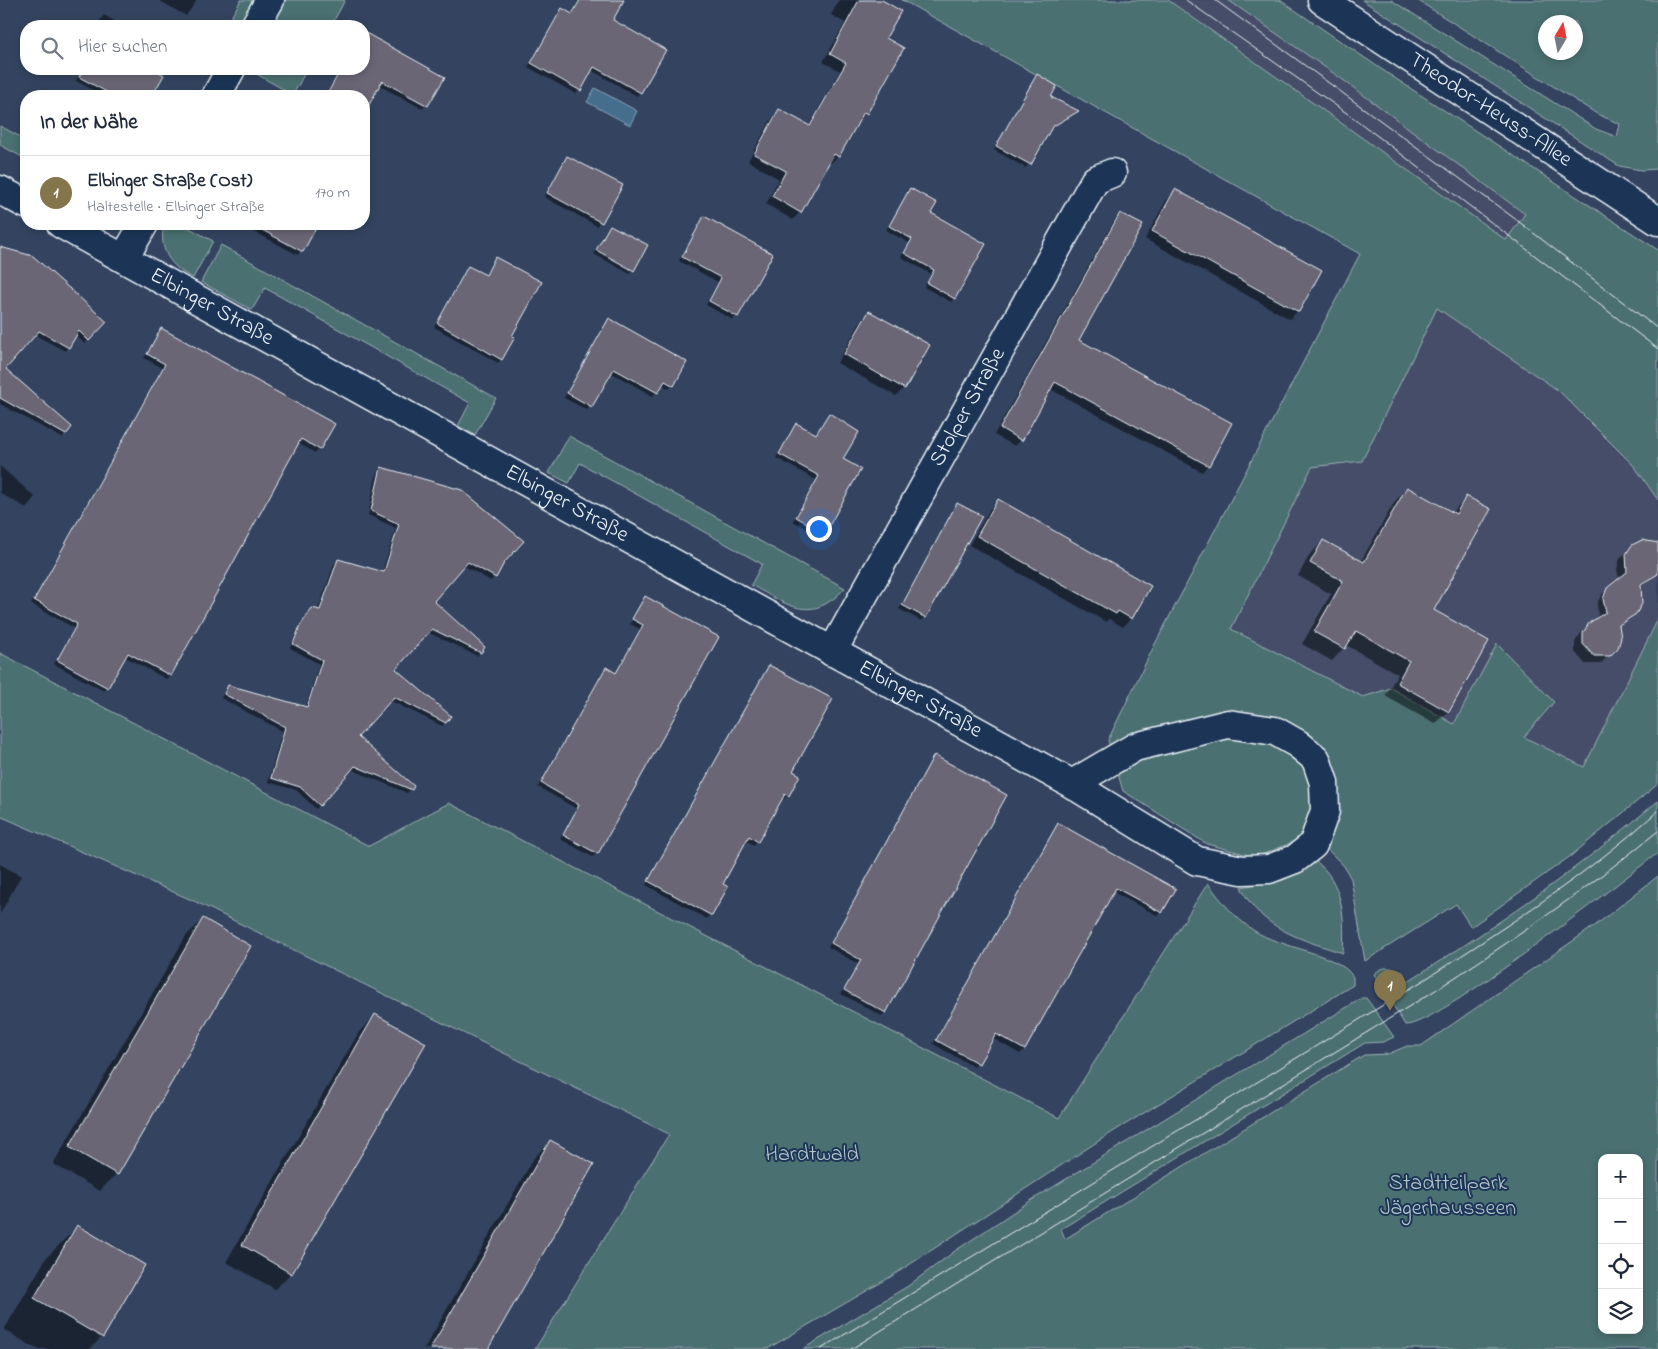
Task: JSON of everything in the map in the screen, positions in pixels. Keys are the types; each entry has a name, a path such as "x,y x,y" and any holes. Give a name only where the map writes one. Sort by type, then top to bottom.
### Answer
{"street":[{"path":"258,20 270,0"},
{"name":"Theodor-Heuss-Allee","path":"1322,0 1658,221"},
{"path":"219,90 228,75"},
{"name":"Stolper Straße","path":"832,652 1095,180 1112,173"},
{"path":"0,190 20,201"},
{"name":"Elbinger Straße","path":"73,230 1072,784 1197,860 1242,870 1269,869 1295,859 1313,845 1325,812 1324,783 1316,759 1298,744 1275,731 1228,724 1135,747 1072,784"},
{"path":"124,258 140,230"}],"shaded area":[{"path":"1168,0 1228,0 1339,77 1525,214 1506,241"},
{"path":"595,88 637,111 630,125 587,102"},
{"path":"1437,308 1559,391 1635,467 1658,500 1658,619 1584,767 1524,737 1408,773 1154,646"}],"green space":[{"path":"241,0 254,0 242,20 229,20"},
{"path":"285,0 345,0 334,20 274,20"},
{"path":"902,0 1168,0 1506,240 1525,214 1339,77 1228,0 1280,0 1390,75 1658,250 1658,500 1635,467 1559,391 1437,308 1362,461 1312,467 1231,629 1363,697 1391,688 1454,724 1497,644 1554,702 1524,737 1584,767 1658,619 1658,784 1572,855 1471,927 1456,904 1365,961 1351,879 1344,866 1325,847 1333,826 1256,857 1207,844 1123,791 1108,740 1154,646 1360,254"},
{"path":"1362,0 1391,0 1596,129 1617,137 1620,124 1597,114 1417,0 1658,0 1658,169 1641,170 1619,166"},
{"path":"258,75 304,75 296,90 284,90"},
{"path":"0,126 20,137 20,156 0,145"},
{"path":"163,230 193,230 213,241 193,278 172,263 164,249"},
{"path":"221,245 496,398 475,435 458,426 470,403 265,288 252,310 201,282"},
{"path":"569,436 845,588 833,599 821,606 810,609 788,604 751,585 762,564 580,463 569,483 549,473"},
{"name":"Hardtwald","path":"0,653 369,846 449,803 1059,1118 1208,883 1228,908 1253,930 1278,942 1335,962 1346,969 1353,977 1353,985 1103,1138 892,1276 767,1349 535,1349 669,1134 194,901 0,816"},
{"path":"1658,801 1658,853 1489,979 1453,1003 1423,1019 1405,1025 1374,974 1381,969 1391,968 1403,972 1408,981 1473,940 1536,896 1598,850"},
{"path":"1314,860 1324,869 1337,890 1343,915 1343,953 1298,937 1271,923 1249,901 1241,887 1283,880"},
{"name":"Stadtteilpark Jägerhausseen","path":"1658,876 1658,1349 803,1349 908,1286 955,1251 1027,1203 1362,998 1366,998 1394,1037 1383,1042 1365,1043 1061,1229 1065,1239 1364,1055 1388,1054 1407,1046 1421,1046 1596,925"}],"building":[{"path":"580,0 624,0 613,20 666,50 641,93 594,67 581,91 531,63 562,8 572,14"},
{"path":"859,0 882,0 901,11 886,38 904,48 867,114 864,112 839,157 834,154 801,213 772,196 786,171 754,154 779,109 810,126 846,63 830,54"},
{"path":"370,35 445,77 428,106 382,81 370,103 370,90 329,90 338,75 370,75"},
{"path":"1037,74 1057,86 1051,97 1079,111 1052,127 1031,165 996,146"},
{"path":"80,75 164,75 155,90 103,90 79,77"},
{"path":"567,156 623,185 602,223 547,193"},
{"path":"910,188 937,203 931,213 986,244 955,299 927,283 934,270 904,253 912,239 889,226"},
{"path":"1175,189 1322,270 1299,312 1152,231"},
{"path":"1120,213 1143,225 1079,340 1232,423 1209,466 1055,382 1022,441 1000,428"},
{"path":"704,216 773,254 738,317 709,301 721,278 682,257"},
{"path":"610,225 648,245 634,271 596,250"},
{"path":"262,230 315,230 303,252"},
{"path":"0,247 33,256 107,322 89,341 79,331 69,348 39,331 6,369 72,427 66,435 0,398"},
{"path":"495,257 542,282 512,336 515,337 502,360 437,323 468,266 486,275"},
{"path":"869,311 930,345 905,389 844,354"},
{"path":"609,318 687,362 674,386 665,381 658,393 614,369 592,407 567,393"},
{"path":"161,328 335,424 320,450 301,439 171,676 128,653 108,688 57,660 77,624 34,600 165,364 147,354"},
{"path":"829,413 859,432 843,459 861,469 825,533 796,517 819,476 779,454 796,423 816,434"},
{"path":"381,467 462,490 524,541 504,563 496,578 468,562 434,601 485,647 481,653 432,629 396,669 451,716 446,723 394,697 358,737 414,786 412,790 355,766 320,806 300,787 271,778 285,727 224,694 228,685 307,707 322,660 293,644 300,626 312,608 320,610 338,559 384,572 399,524 371,511"},
{"path":"1407,487 1456,514 1466,496 1491,509 1434,610 1489,641 1449,712 1397,683 1409,661 1356,631 1345,649 1314,632 1343,581 1310,563 1323,540 1364,562"},
{"path":"998,499 1151,586 1132,619 1118,611 1116,614 977,536"},
{"path":"957,503 982,516 926,618 902,605"},
{"path":"1642,540 1658,543 1658,574 1641,584 1642,604 1636,614 1619,625 1621,638 1618,648 1610,656 1594,656 1583,644 1583,633 1589,623 1606,612 1603,599 1607,588 1627,572 1626,554 1632,545"},
{"path":"645,596 719,637 598,854 563,835 579,805 541,783 606,667 616,673 643,625 632,619"},
{"path":"769,665 833,699 793,771 800,775 789,796 785,794 758,842 749,836 723,884 728,887 712,916 648,881"},
{"path":"934,755 1007,795 886,1013 844,990 861,960 831,943"},
{"path":"1058,823 1176,889 1162,913 1116,888 1025,1050 996,1034 979,1064 936,1040"},
{"path":"203,918 251,946 118,1175 69,1147"},
{"path":"375,1014 426,1043 292,1274 242,1245"},
{"path":"550,1140 594,1164 556,1231 488,1349 430,1349"},
{"path":"77,1225 145,1265 103,1338 34,1298"}],"tram line":[{"path":"1186,0 1355,119 1658,349"},
{"path":"1215,0 1514,218 1658,329"},
{"path":"821,1349 1424,980 1574,879 1631,835 1658,811"},
{"path":"851,1349 1431,993 1547,915 1658,831"}],"place":[{"name":"Elbinger Straße (Ost)","path":"1390,1011"}]}
